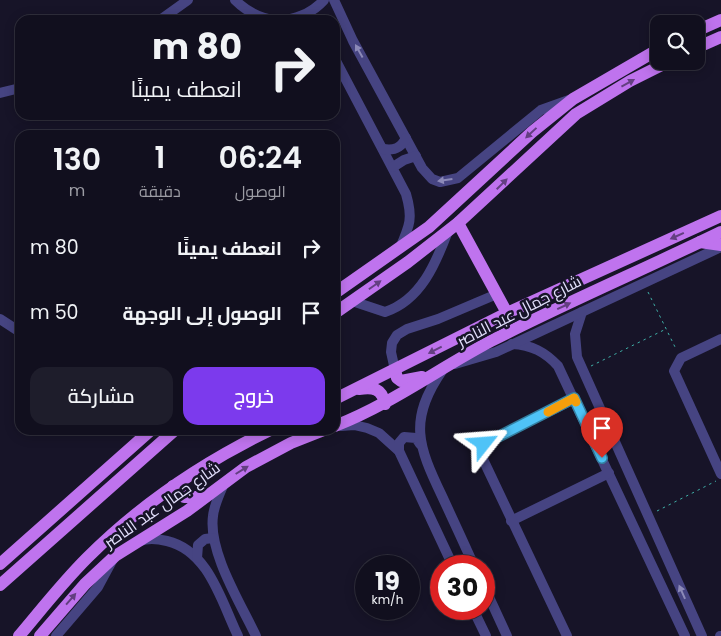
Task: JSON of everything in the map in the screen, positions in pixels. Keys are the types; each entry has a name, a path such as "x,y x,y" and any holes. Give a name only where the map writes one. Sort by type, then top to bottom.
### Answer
{"main road":[{"path":"705,27 721,20"},
{"path":"705,44 721,37"},
{"path":"340,290 399,249 443,215 532,132 573,99 650,54"},
{"path":"340,310 453,227 576,114 630,81 652,70"},
{"name":"شارع جمال عبد الناصر","path":"340,396 507,313 721,216"},
{"path":"453,227 507,313"},
{"name":"شارع جمال عبد الناصر","path":"340,424 385,404 430,376 513,330 721,232"},
{"path":"700,242 721,246"},
{"path":"395,370 397,378 401,381 430,376"},
{"path":"353,390 374,388 382,394 385,404"},
{"path":"0,564 145,435"},
{"path":"0,585 169,435"},
{"name":"شارع جمال عبد الناصر","path":"18,636 92,553 139,511 221,455 260,435"},
{"name":"شارع جمال عبد الناصر","path":"40,636 85,584 116,556 206,496 225,481 268,455 313,435"},
{"path":"173,486 184,497 195,499 206,496"}],"street":[{"path":"167,15 188,0"},
{"path":"236,0 249,12 256,15"},
{"path":"304,15 318,7 324,0"},
{"path":"334,0 353,41 422,168 432,180 440,182 458,178 541,110 573,99"},
{"path":"340,68 393,167 411,212 410,224 399,249"},
{"path":"0,93 15,89"},
{"path":"383,149 389,150 400,147 406,138"},
{"path":"393,167 416,156"},
{"path":"352,302 385,312 410,298 437,261 453,227"},
{"path":"420,444 421,414 425,400 444,369 479,358 512,344 721,246"},
{"path":"395,370 391,352 392,343 397,335 408,328 438,319 496,294"},
{"path":"582,312 578,323 575,346 582,370 702,636"},
{"path":"0,318 15,328"},
{"path":"721,339 681,358 675,366 675,376 721,474"},
{"path":"512,344 528,346 543,352 558,366 684,636"},
{"path":"564,377 565,371 570,366 577,366 582,370"},
{"path":"567,636 482,458 481,448 488,442 574,398"},
{"path":"340,426 354,425 379,433 399,451 448,555"},
{"path":"399,451 401,440 408,436 416,438 469,555"},
{"path":"512,520 609,473"},
{"path":"225,481 212,516 213,538 220,560 256,636"},
{"path":"197,558 198,545 204,539 213,538"},
{"path":"132,545 144,540 159,539 182,546 197,558 208,573 238,636"},
{"path":"56,636 98,587 116,556"},
{"path":"657,576 672,569"},
{"path":"495,610 507,636"},
{"path":"478,620 486,636"},
{"path":"66,624 66,636"}],"path":[{"path":"644,283 681,358"},
{"path":"582,370 666,329"},
{"path":"648,516 721,479"}],"slow traffic":[{"path":"548,412 574,398 576,402"}],"route":[{"path":"484,444 574,398 602,458"}]}
